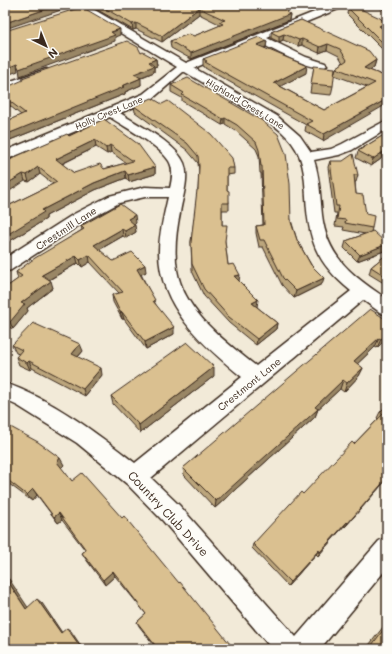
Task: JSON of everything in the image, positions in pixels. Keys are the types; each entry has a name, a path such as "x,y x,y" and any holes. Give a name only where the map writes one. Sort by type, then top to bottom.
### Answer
{"street":[{"name":"Holly Crest Lane","path":"5,156 152,94 173,74 185,68 346,5"},
{"name":"Highland Crest Lane","path":"78,9 136,39 286,128 302,147 311,167 316,224 324,251 338,269 362,291 387,308"},
{"path":"259,38 302,59 321,65"},
{"path":"122,44 136,39"},
{"path":"5,87 56,68"},
{"path":"111,112 160,146 174,159 179,170 177,192 167,250 168,265 174,286 187,313 201,329 256,378"},
{"path":"307,157 334,152 347,147 387,124"},
{"name":"Crestmill Lane","path":"5,266 79,218 114,200 145,192 177,192"},
{"name":"Crestmont Lane","path":"135,477 362,291"},
{"name":"Country Club Drive","path":"5,391 25,400 84,436 135,477 171,514 289,649"},
{"path":"303,649 387,549"}],"building":[{"path":"5,5 58,5 5,23"},
{"path":"99,5 289,5 286,12 290,14 191,53 170,41 189,34 194,36 223,24 219,22 225,20 199,8 162,36 136,23 132,24"},
{"path":"354,6 380,18 385,23 379,26 387,32 387,46 348,8"},
{"path":"82,7 120,29 111,32 115,35 19,69 17,64 5,69 5,31"},
{"path":"301,20 369,51 376,60 364,68 387,77 387,99 324,134 306,124 312,121 205,62 207,61 203,59 259,37 267,41 257,45 307,66 274,83 324,110 375,83 336,68 347,60 340,49 328,44 320,47 302,39 299,40 284,34 279,36 271,32"},
{"path":"127,41 138,47 141,53 143,52 156,59 149,62 154,66 134,74 141,78 122,86 124,87 5,135 5,122 25,113 8,100 5,101 5,88 23,80 22,78"},
{"path":"314,66 335,68 333,86 311,84"},
{"path":"188,78 261,120 278,134 286,154 290,184 291,222 297,240 311,265 324,278 296,291 283,278 264,240 260,240 256,226 264,225 262,166 256,142 237,125 225,118 223,119 182,95 184,93 171,85"},
{"path":"152,98 162,104 168,101 211,134 232,158 234,168 227,168 227,190 229,191 229,203 222,203 222,225 227,225 225,241 228,265 234,264 240,275 234,276 258,300 252,303 277,323 257,339 229,317 204,289 192,264 191,242 198,190 198,156 187,143 134,106"},
{"path":"104,119 138,144 155,167 128,175 125,171 94,183 42,210 44,212 5,236 5,210 8,209 6,207 57,182 38,167 27,175 23,174 5,185 5,163 17,156 67,134 69,136","holes":["95,140 106,148 110,145 133,161 104,169 100,164 74,173 56,159"]},
{"path":"387,133 387,149 384,149 383,152 373,159 358,151"},
{"path":"353,154 358,175 354,175 356,194 363,195 366,214 374,216 372,228 345,223 346,220 337,219 339,206 336,206 330,161 343,161"},
{"path":"120,204 135,215 128,219 135,225 125,231 122,229 94,245 113,261 132,252 145,265 137,269 155,300 153,301 174,327 145,342 122,312 120,312 112,295 123,292 89,255 80,260 76,256 42,275 51,281 21,303 25,304 10,322 5,320 5,310 7,305 5,303 5,288 22,276 16,272 35,258 84,229 81,226"},
{"path":"373,231 387,244 360,255 346,241"},
{"path":"387,254 387,277 371,267"},
{"path":"370,309 387,320 387,333 381,339 379,338 354,361 363,368 347,383 343,380 315,407 318,409 216,501 183,468"},
{"path":"33,323 80,344 72,354 101,368 83,389 29,361 27,363 16,357 22,350 12,345"},
{"path":"187,342 214,367 139,425 111,396"},
{"path":"387,405 387,478 348,523 347,522 320,552 319,550 290,582 253,544 301,492 303,494 352,442 354,444 383,414 380,412"},
{"path":"5,424 38,442 60,458 57,462 72,481 82,473 122,518 124,516 179,583 180,582 230,644 226,649 158,649 137,622 146,614 113,571 103,580 82,553 86,550 59,513 54,517 33,489 27,495 5,478"},
{"path":"5,577 26,609 37,599 61,633 67,628 82,649 5,649"},
{"path":"387,625 387,649 369,649"}]}
